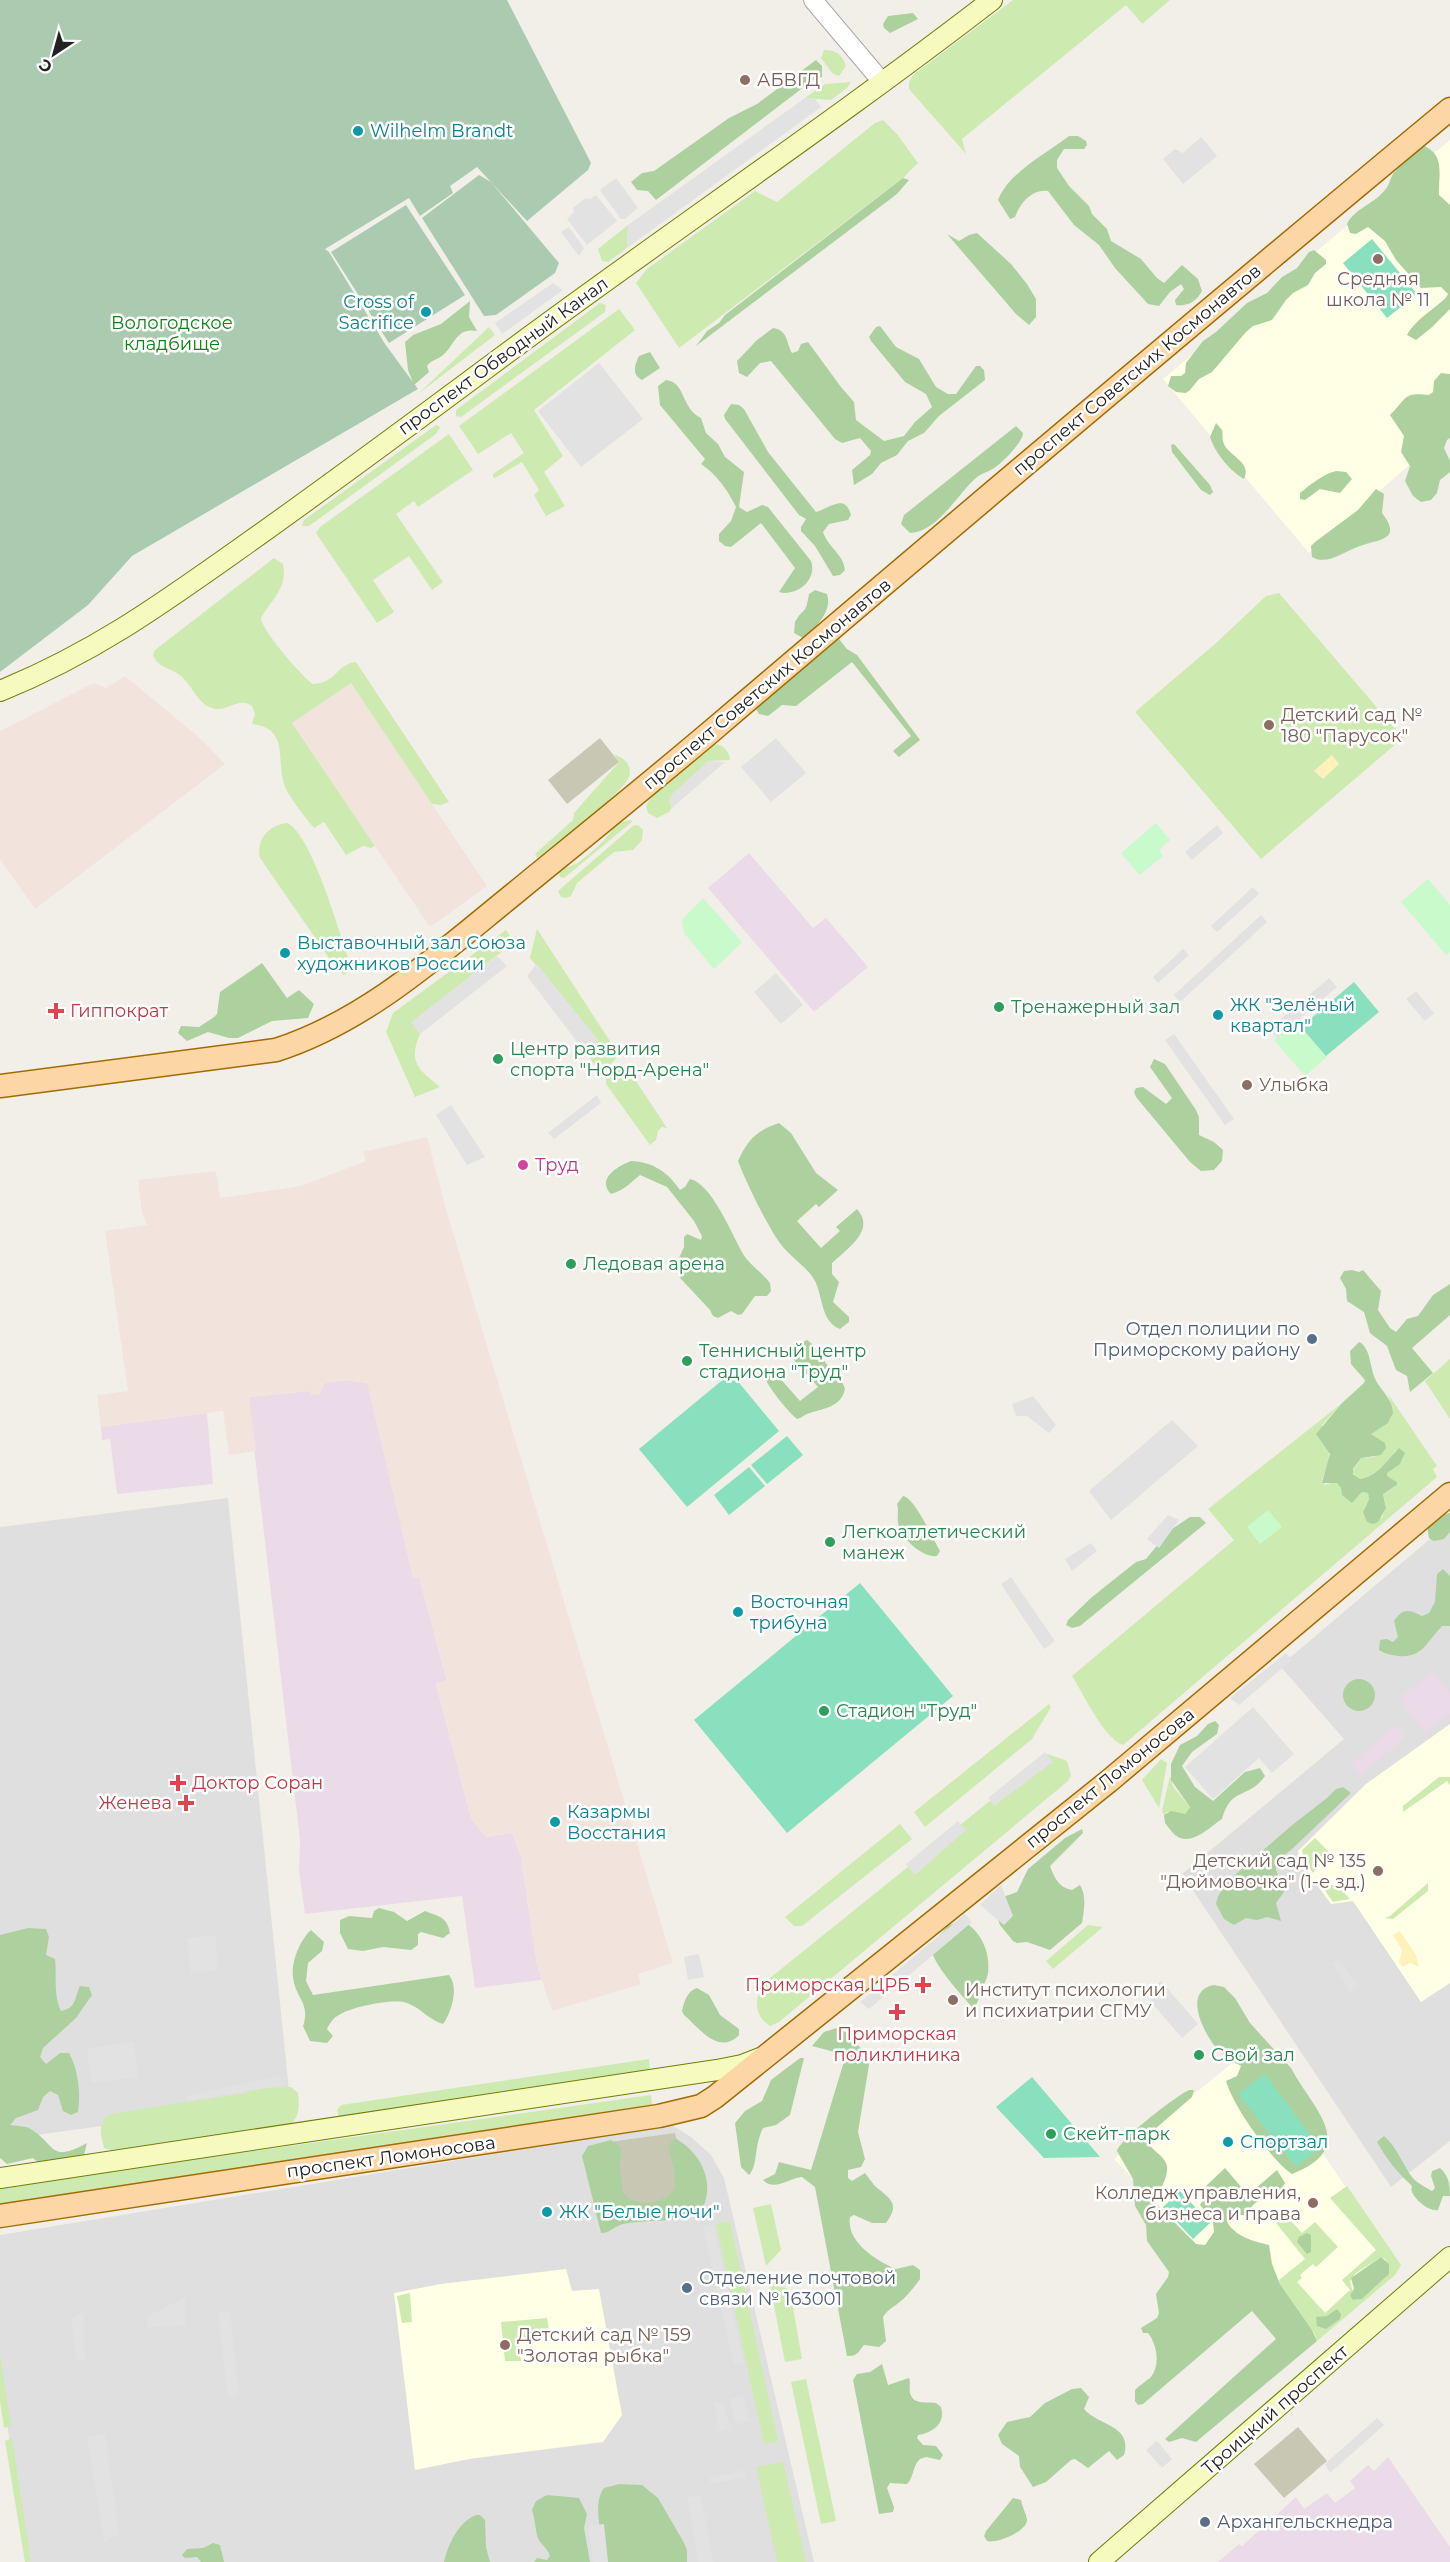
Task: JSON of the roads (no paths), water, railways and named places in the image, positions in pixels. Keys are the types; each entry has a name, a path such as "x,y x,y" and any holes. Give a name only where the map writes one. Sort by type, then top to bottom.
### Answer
{"main road":[{"name":"проспект Обводный Канал","path":"0,691 61,665 135,623 280,521 593,289 883,84 993,0"},
{"name":"проспект Советских Космонавтов","path":"0,1086 276,1050 300,1043 353,1016 451,945 629,801 1131,374 1450,109"},
{"name":"проспект Ломоносова","path":"0,2216 482,2144 677,2112 701,2106 1109,1781 1450,1494"},
{"name":"проспект Ломоносова","path":"0,2178 717,2070 742,2065 765,2056"},
{"name":"Троицкий проспект","path":"1100,2562 1450,2257"}],"street":[{"path":"813,0 883,84"}],"place":[{"name":"АБВГД","path":"745,80"},
{"name":"Wilhelm Brandt","path":"358,131"},
{"name":"Средняя школа № 11","path":"1378,259"},
{"name":"Cross of Sacrifice","path":"426,312"},
{"name":"Детский сад № 180 \"Парусок\"","path":"1269,725"},
{"name":"Выставочный зал Союза художников России","path":"285,953"},
{"name":"Тренажерный зал","path":"999,1007"},
{"name":"Гиппократ","path":"56,1011"},
{"name":"ЖК \"Зелёный квартал\"","path":"1218,1015"},
{"name":"Центр развития спорта \"Норд-Арена\"","path":"498,1059"},
{"name":"Улыбка","path":"1247,1085"},
{"name":"Труд","path":"523,1165"},
{"name":"Ледовая арена","path":"571,1264"},
{"name":"Отдел полиции по Приморскому району","path":"1312,1339"},
{"name":"Теннисный центр стадиона \"Труд\"","path":"687,1361"},
{"name":"Легкоатлетический манеж","path":"830,1542"},
{"name":"Восточная трибуна","path":"738,1612"},
{"name":"Стадион \"Труд\"","path":"824,1711"},
{"name":"Доктор Соран","path":"178,1783"},
{"name":"Женева","path":"186,1803"},
{"name":"Казармы Восстания","path":"555,1822"},
{"name":"Детский сад № 135 \"Дюймовочка\" (1-е зд.)","path":"1378,1871"},
{"name":"Приморская ЦРБ","path":"923,1985"},
{"name":"Институт психологии и психиатрии СГМУ","path":"953,2000"},
{"name":"Приморская поликлиника","path":"897,2012"},
{"name":"Свой зал","path":"1199,2055"},
{"name":"Скейт-парк","path":"1051,2134"},
{"name":"Спортзал","path":"1228,2142"},
{"name":"Колледж управления, бизнеса и права","path":"1313,2203"},
{"name":"ЖК \"Белые ночи\"","path":"547,2212"},
{"name":"Отделение почтовой связи № 163001","path":"687,2288"},
{"name":"Детский сад № 159 \"Золотая рыбка\"","path":"505,2345"},
{"name":"Архангельскнедра","path":"1205,2522"}],"park label":[{"name":"Вологодское кладбище","path":"172,333"}]}
